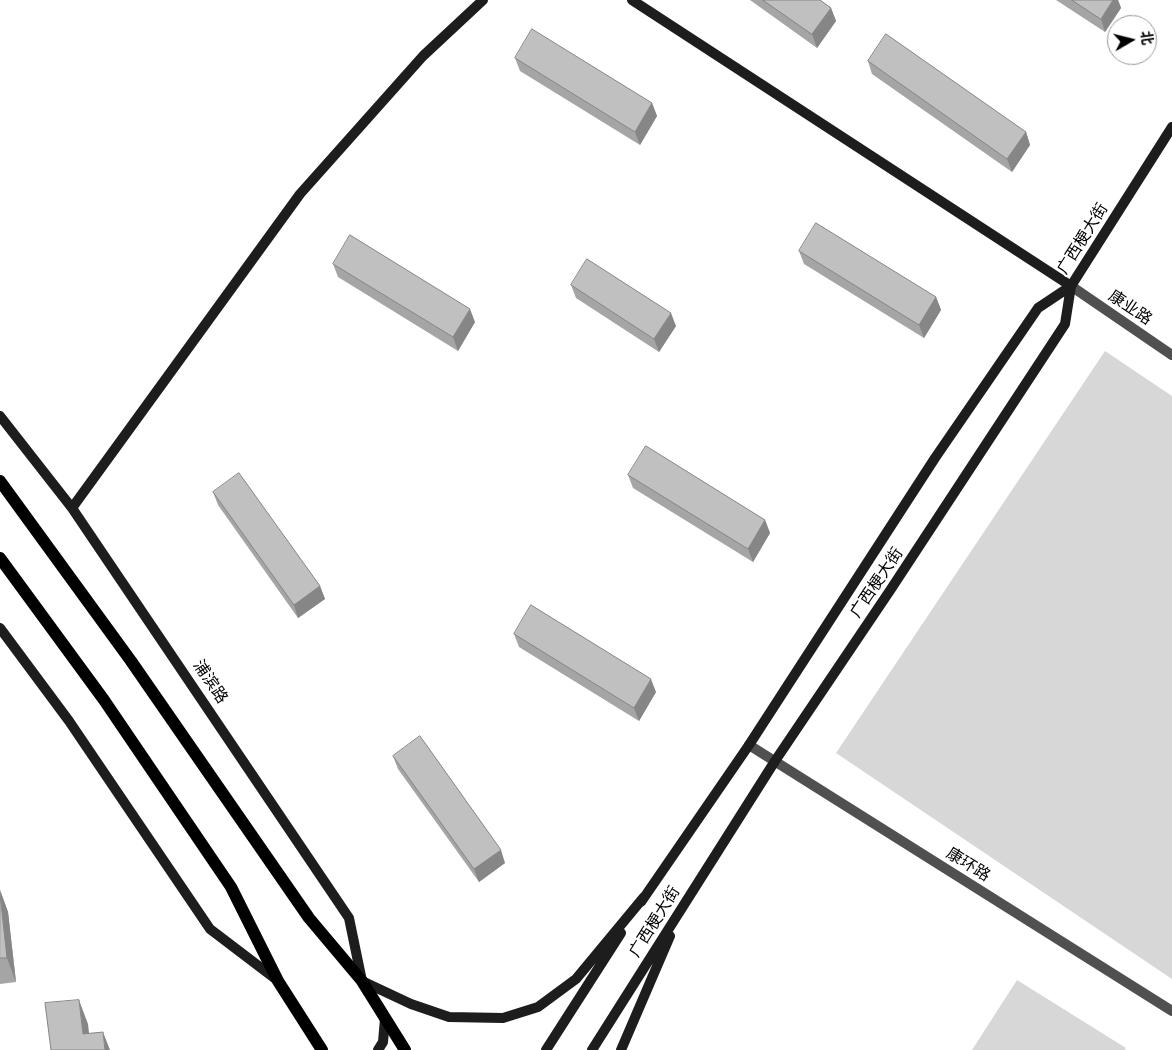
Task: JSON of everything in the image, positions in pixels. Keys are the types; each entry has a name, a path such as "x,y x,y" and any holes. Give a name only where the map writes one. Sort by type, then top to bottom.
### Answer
{"main road":[{"path":"72,508 300,194 423,56 482,0"},
{"path":"546,1050 644,897 749,745 935,458 1038,308 1071,286 632,0"},
{"name":"广西梗大街","path":"592,1050 775,761 891,589 1065,324 1071,286 1172,127"},
{"name":"浦滨路","path":"0,416 72,508 232,742 349,918 362,981"},
{"name":"浦滨路","path":"0,481 131,661 310,918 362,981 405,1050"},
{"path":"0,558 104,700 231,887 278,981 319,1047"},
{"path":"0,628 69,721 210,929 278,981"},
{"path":"362,981 411,1004 449,1017 502,1018 538,1007 576,979 644,897"},
{"path":"621,1050 682,907"},
{"path":"378,1050 383,1042 385,1019"}],"street":[{"name":"康业路","path":"1071,286 1172,355"},
{"name":"康环路","path":"749,745 1172,1011"}],"shaded area":[{"path":"1105,351 1172,396 1172,979 836,753"},
{"path":"1017,980 1126,1048 1125,1050 972,1050"}],"building":[{"path":"763,0 820,0 831,8 812,34"},
{"path":"1072,0 1113,0 1101,19"},
{"path":"532,29 652,103 635,132 515,58"},
{"path":"886,34 1026,132 1007,159 868,61"},
{"path":"816,223 936,297 919,325 799,251"},
{"path":"350,235 470,309 453,337 333,264"},
{"path":"587,259 671,313 654,339 571,285"},
{"path":"646,446 765,520 748,549 628,475"},
{"path":"239,473 320,586 294,605 213,492"},
{"path":"531,605 651,679 634,708 514,634"},
{"path":"420,736 501,850 474,869 393,756"},
{"path":"0,894 7,958 0,958"},
{"path":"79,1000 83,1034 103,1032 105,1050 51,1050 45,1003"}]}
